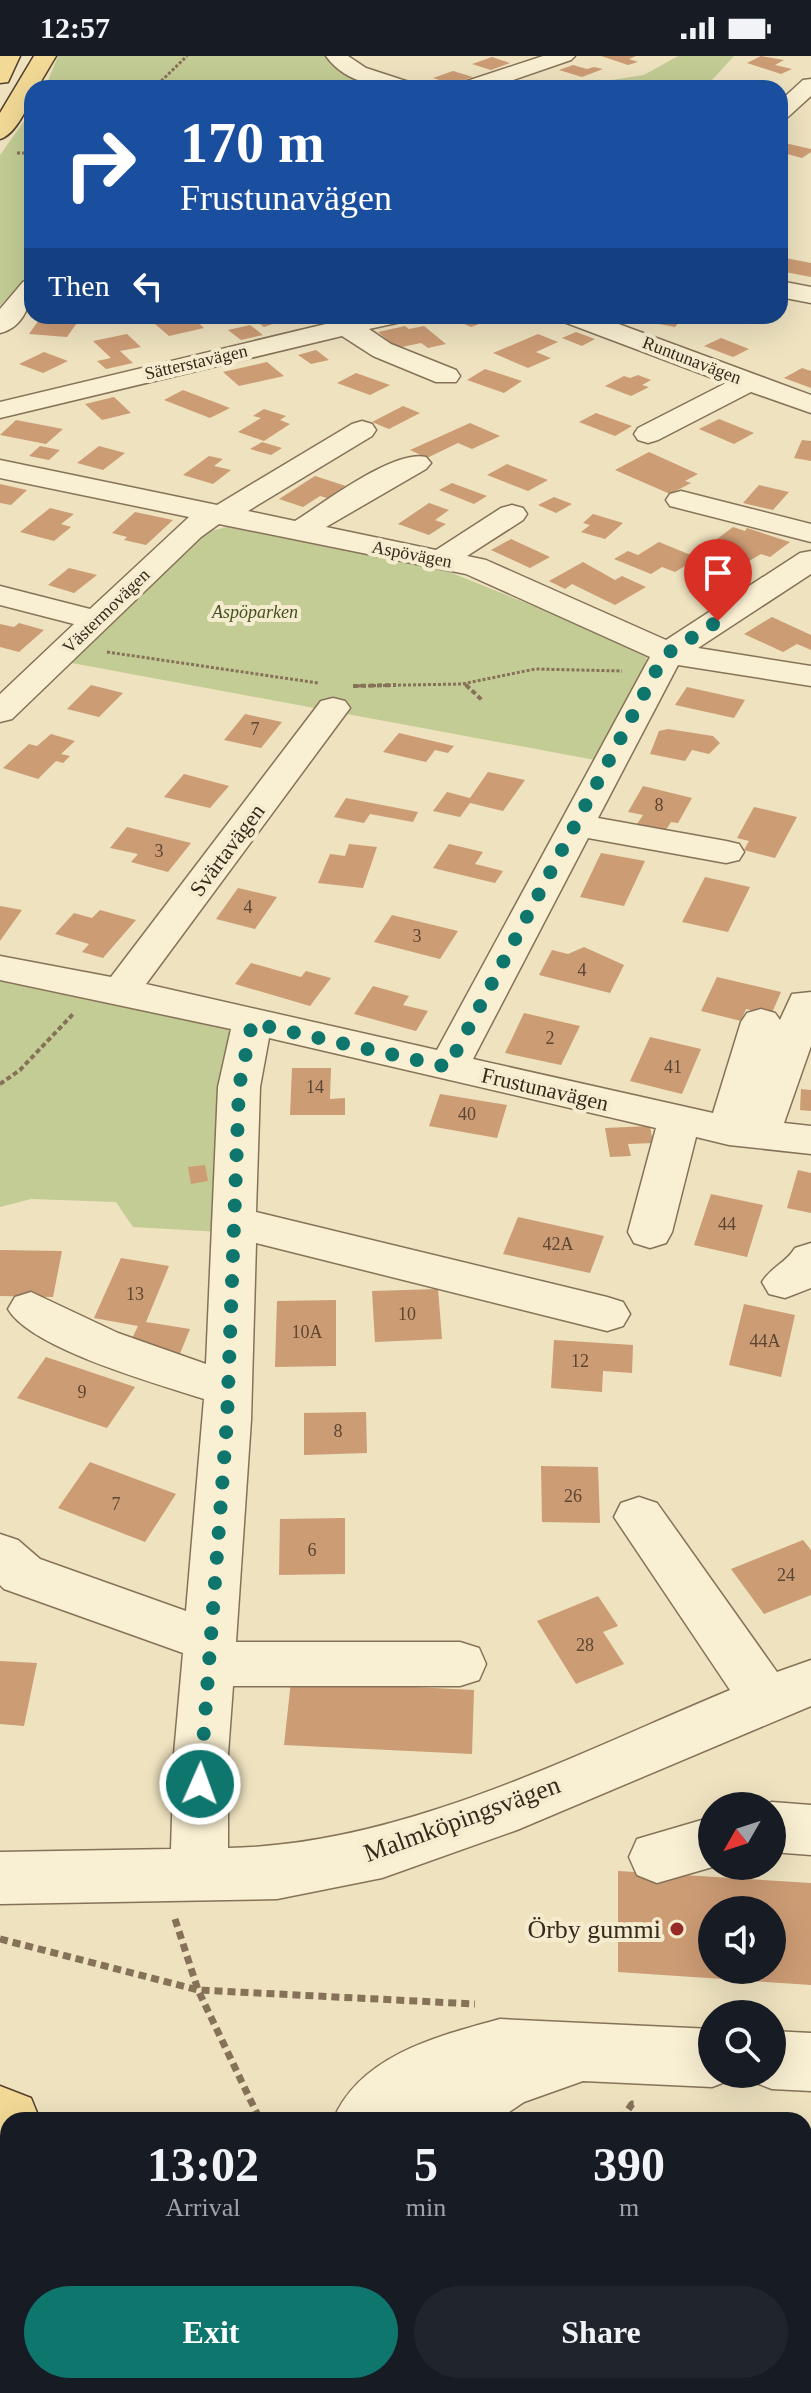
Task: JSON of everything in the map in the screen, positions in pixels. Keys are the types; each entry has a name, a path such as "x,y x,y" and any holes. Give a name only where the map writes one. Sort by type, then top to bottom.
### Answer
{"main road":[{"path":"0,77 9,56"},
{"path":"31,80 45,56"},
{"path":"0,132 24,91"}],"street":[{"path":"337,56 341,63 382,80"},
{"path":"493,80 564,56"},
{"path":"788,105 811,85"},
{"path":"788,291 811,295"},
{"path":"0,325 24,296"},
{"name":"Sätterstavägen","path":"0,410 346,324"},
{"path":"351,324 382,350 446,376"},
{"name":"Runtunavägen","path":"594,324 811,405"},
{"path":"648,434 749,382"},
{"name":"Västermovägen","path":"0,712 190,531 362,430"},
{"path":"299,531 387,477 416,463"},
{"name":"Aspövägen","path":"0,469 475,567 663,660 811,676"},
{"path":"681,500 811,533"},
{"path":"442,559 512,514"},
{"path":"448,1067 663,660 811,560"},
{"path":"0,595 97,620"},
{"name":"Svärtavägen","path":"121,991 334,697"},
{"path":"575,825 726,852"},
{"name":"Frustunavägen","path":"0,968 121,991 679,1120 744,1133 811,1140"},
{"path":"744,1133 806,1003"},
{"path":"744,1133 761,1022"},
{"path":"180,1876 201,1754 228,1389 239,1087 252,1023"},
{"path":"650,1232 679,1120"},
{"path":"234,1222 607,1314"},
{"path":"31,1309 61,1329 228,1389"},
{"path":"639,1517 788,1691"},
{"path":"0,1554 22,1574 209,1652 460,1664"},
{"name":"Malmköpingsvägen","path":"0,1878 277,1873 382,1852 497,1812 788,1691"},
{"path":"786,1828 811,1830"},
{"path":"657,1857 698,1846"},
{"path":"373,2112 400,2087 438,2066 500,2048 698,2058"},
{"path":"453,2112 507,2078 584,2054"},
{"path":"786,2061 811,2062"}],"path":[{"path":"162,80 187,56"},
{"path":"65,650 122,653 334,697 464,683 535,669 618,671 663,660"},
{"path":"464,683 483,701"},
{"path":"0,1084 20,1070 83,1003 121,991"},
{"path":"180,1876 198,1990 256,2112"},
{"path":"0,1939 198,1990 491,2005"}],"green space":[{"path":"58,56 335,56 374,80 48,80"},
{"path":"678,56 734,56 712,80 612,80 644,75"},
{"path":"24,121 24,280 0,306 0,155"},
{"name":"Aspöparken","path":"234,525 437,567 588,628 647,657 641,677 595,760 72,663 195,543 211,531"},
{"path":"0,975 216,1020 232,1030 221,1232 133,1227 116,1202 31,1199 0,1207"}],"building":[{"path":"601,56 636,56 629,59 638,62 628,65"},
{"path":"761,56 784,60 775,65 792,69 781,74 747,63"},
{"path":"492,57 510,63 491,70 472,64"},
{"path":"573,65 603,69 582,77 559,70"},
{"path":"453,71 473,77 464,80 433,78"},
{"path":"788,144 811,149 802,158 788,154"},
{"path":"788,259 811,263 811,277 788,273"},
{"path":"36,324 76,324 67,337 29,334"},
{"path":"155,324 200,324 204,328 169,336"},
{"path":"250,325 263,335 241,340 228,330"},
{"path":"405,326 409,329 424,326 446,344 428,348 421,343 397,348 378,332"},
{"path":"576,332 595,339 582,346 562,338"},
{"path":"127,334 141,347 120,351 133,363 106,369 97,361 111,358 93,341"},
{"path":"538,334 558,342 536,352 551,358 528,368 493,353"},
{"path":"721,338 749,349 733,357 704,346"},
{"path":"316,350 329,360 311,364 298,355"},
{"path":"44,352 68,361 43,373 19,364"},
{"path":"267,362 284,376 239,386 223,372"},
{"path":"802,368 811,371 811,388 784,378"},
{"path":"485,369 522,381 504,393 467,380"},
{"path":"356,373 390,385 370,395 337,383"},
{"path":"638,375 651,380 642,385 649,387 631,396 605,386 624,376 630,378"},
{"path":"183,390 230,408 210,418 164,400"},
{"path":"114,397 131,413 102,420 85,404"},
{"path":"403,406 420,413 389,429 372,422"},
{"path":"264,409 286,416 280,420 290,424 264,441 238,432 261,418 253,416"},
{"path":"596,413 632,426 615,436 579,422"},
{"path":"719,419 754,433 734,444 699,429"},
{"path":"16,420 63,429 46,444 0,435"},
{"path":"470,423 500,436 472,449 458,443 427,458 410,450"},
{"path":"802,440 811,441 811,461 794,458"},
{"path":"262,442 282,448 271,455 250,449"},
{"path":"40,446 60,450 49,460 29,456"},
{"path":"99,446 125,453 103,470 77,463"},
{"path":"649,452 698,474 685,481 691,483 670,494 615,470"},
{"path":"209,456 223,459 214,466 231,470 213,484 183,475"},
{"path":"507,464 548,480 528,491 487,475"},
{"path":"315,476 349,487 330,499 320,496 303,507 279,499"},
{"path":"452,483 487,496 474,504 439,490"},
{"path":"0,484 27,490 11,505 0,503"},
{"path":"759,485 789,492 773,510 743,503"},
{"path":"554,497 572,504 556,513 538,505"},
{"path":"429,503 449,510 435,520 446,524 429,535 398,524"},
{"path":"50,508 74,514 61,524 71,527 54,541 20,532"},
{"path":"135,512 173,520 146,545 124,540 127,537 112,533"},
{"path":"593,514 623,523 605,539 581,532 590,525 583,523"},
{"path":"733,527 745,531 747,528 790,542 770,557 761,554 749,561 712,545 722,541 717,539"},
{"path":"511,539 550,557 530,568 491,550"},
{"path":"659,542 698,558 675,572 662,567 651,574 614,559 628,551 638,555"},
{"path":"583,562 615,580 622,576 646,587 615,605 572,584 565,589 549,581"},
{"path":"69,568 97,575 74,593 48,585"},
{"path":"772,617 811,635 811,650 797,644 783,652 744,634"},
{"path":"19,623 44,630 19,652 0,647 0,624 14,627"},
{"path":"91,685 123,693 99,717 67,709"},
{"path":"687,687 745,700 734,718 675,705"},
{"path":"245,714 282,722 261,748 224,740"},
{"path":"668,729 713,736 720,743 709,754 692,750 685,761 650,754 659,731"},
{"path":"399,733 454,746 448,753 435,750 426,762 383,752"},
{"path":"51,734 75,741 61,754 70,756 63,763 56,761 38,779 3,768 29,744 37,746"},
{"path":"488,772 525,780 503,811 470,803 460,817 433,811 447,792 470,798"},
{"path":"184,774 229,786 210,808 164,797"},
{"path":"643,786 692,798 678,823 671,822 663,834 635,827 643,815 628,812"},
{"path":"346,798 418,812 413,822 370,814 364,823 334,817"},
{"path":"754,807 797,817 775,858 744,850 749,841 737,838"},
{"path":"127,827 191,843 168,872 131,862 138,854 110,848"},
{"path":"349,844 377,847 363,888 318,883 330,854 345,856"},
{"path":"449,844 483,852 475,864 503,871 495,883 433,868"},
{"path":"601,853 645,861 624,906 580,897"},
{"path":"705,877 750,887 728,932 682,922"},
{"path":"238,888 277,897 255,929 216,919"},
{"path":"0,906 22,910 0,941"},
{"path":"100,910 136,920 103,958 82,952 89,944 55,934 74,913 92,918"},
{"path":"392,915 458,931 440,959 374,942"},
{"path":"584,947 624,965 610,993 539,975 552,950 568,954"},
{"path":"251,963 301,977 306,971 331,978 310,1006 235,984"},
{"path":"717,977 781,992 771,1015 746,1009 741,1021 701,1011"},
{"path":"373,986 409,996 403,1005 428,1011 416,1031 354,1014"},
{"path":"524,1013 580,1026 561,1065 505,1053"},
{"path":"650,1037 701,1049 682,1094 630,1081"},
{"path":"292,1068 331,1068 330,1099 345,1098 345,1115 290,1115"},
{"path":"801,1089 811,1090 811,1111 800,1110"},
{"path":"440,1094 507,1105 497,1138 429,1126"},
{"path":"650,1126 653,1143 628,1144 631,1156 610,1157 605,1128"},
{"path":"205,1165 208,1181 191,1184 188,1167"},
{"path":"798,1170 811,1173 811,1213 787,1208"},
{"path":"711,1194 763,1205 747,1257 694,1245"},
{"path":"518,1217 604,1236 590,1273 503,1254"},
{"path":"0,1250 62,1251 53,1297 0,1296"},
{"path":"121,1258 169,1266 146,1322 190,1329 179,1356 128,1347 138,1326 94,1318"},
{"path":"438,1289 442,1339 375,1342 372,1291"},
{"path":"336,1300 336,1366 275,1367 277,1301"},
{"path":"744,1304 795,1315 781,1377 729,1365"},
{"path":"554,1340 633,1345 632,1373 603,1371 602,1392 551,1388"},
{"path":"46,1357 135,1387 107,1428 17,1398"},
{"path":"366,1412 367,1453 304,1455 304,1413"},
{"path":"90,1462 176,1494 145,1542 58,1508"},
{"path":"541,1466 598,1467 600,1523 542,1522"},
{"path":"345,1518 345,1574 279,1575 280,1519"},
{"path":"803,1540 811,1550 811,1595 764,1614 731,1569"},
{"path":"598,1596 618,1626 603,1632 624,1664 576,1684 537,1621"},
{"path":"0,1661 37,1663 24,1726 0,1724"},
{"path":"291,1681 474,1690 472,1754 284,1745"},
{"path":"618,1871 698,1876 698,1880 811,1883 811,1985 786,1983 786,1896 698,1896 698,1977 618,1972"}],"place":[{"name":"Örby gummi","path":"677,1929"}],"route":[{"path":"200,1784 227,1420 239,1087 252,1023 448,1067 658,667 668,653 718,621"}]}
